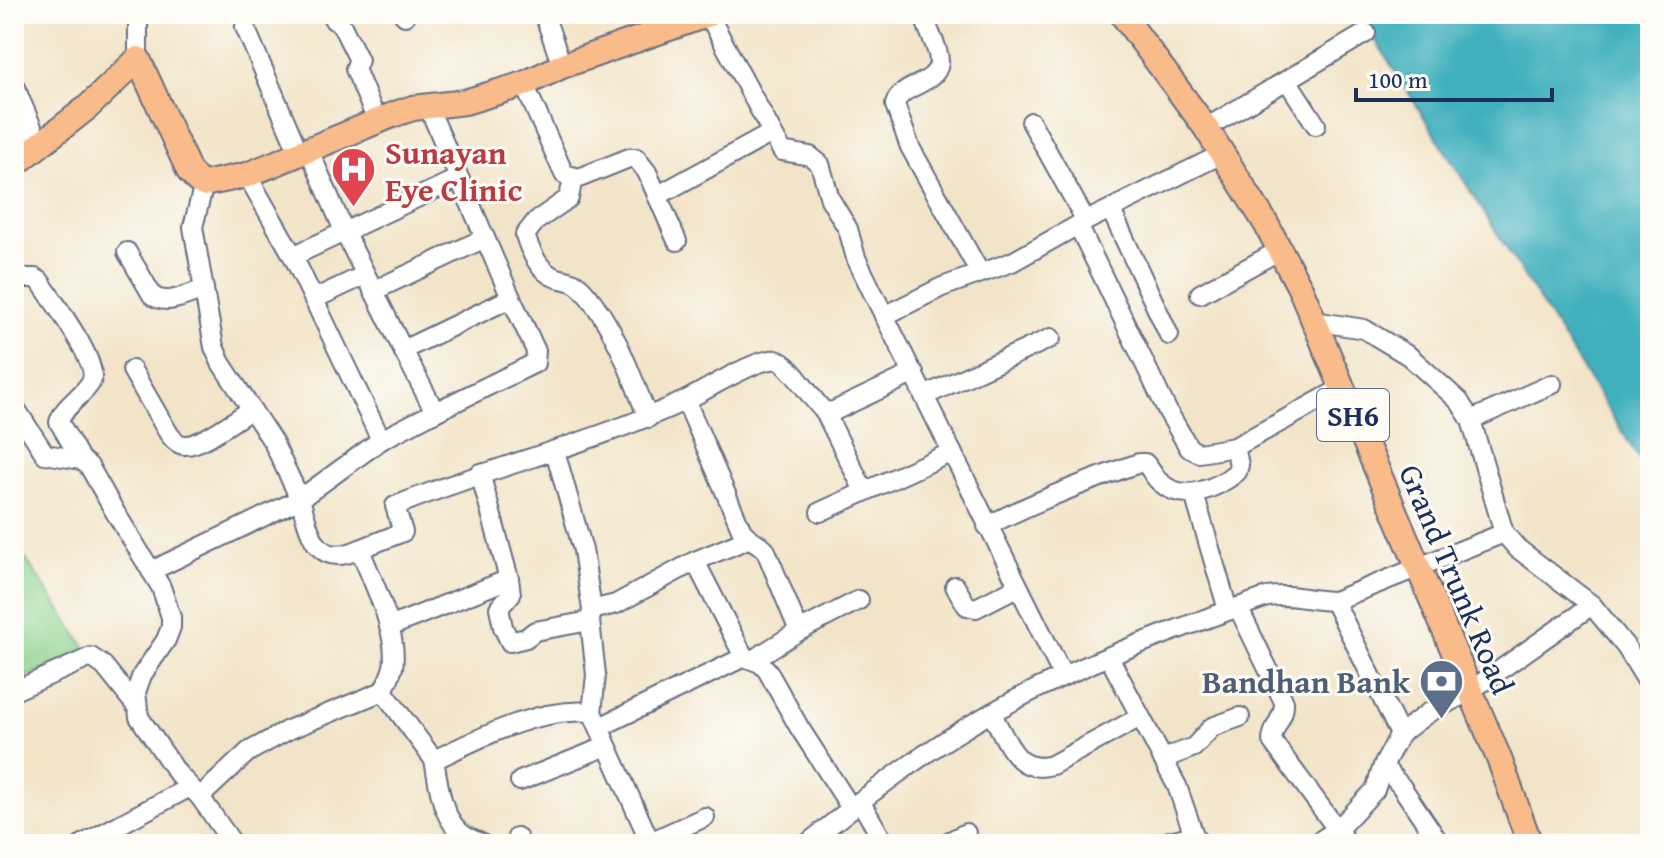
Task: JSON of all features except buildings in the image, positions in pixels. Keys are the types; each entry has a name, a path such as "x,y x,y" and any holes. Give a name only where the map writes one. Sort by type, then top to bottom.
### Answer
{"main road":[{"path":"14,165 88,107 138,59 189,171 204,184 247,175 377,121 428,106 465,102 524,84 562,66 708,14"},
{"name":"Grand Trunk Road","path":"1122,14 1206,128 1280,250 1314,321 1470,691 1530,844"}],"street":[{"path":"138,14 138,59"},
{"path":"331,14 341,24 359,60 355,69 377,121"},
{"path":"544,14 562,66"},
{"path":"708,14 770,134 782,151 810,156 820,164 830,199 848,229 856,258 1063,676"},
{"path":"924,14 939,59 938,66 928,79 896,99 895,105 910,147 980,273"},
{"path":"245,27 304,152 435,412"},
{"path":"1206,128 1366,33"},
{"path":"1287,80 1316,125"},
{"path":"524,84 564,174 573,177 636,158 647,172 677,241"},
{"path":"14,85 40,146"},
{"path":"151,571 300,499 381,440 535,363 536,351 428,106"},
{"path":"1031,122 1082,223 1167,410 1189,448 1199,453 1235,447 1342,388"},
{"path":"657,196 770,134"},
{"path":"884,316 942,287 1012,262 1082,223 1222,154"},
{"path":"247,175 293,256 381,440"},
{"path":"573,177 569,198 536,221 525,235 544,271 572,280 597,308 623,355 648,418"},
{"path":"293,256 459,178"},
{"path":"204,184 193,227 214,347 221,363 273,442 300,499 314,543 322,551 348,554 403,532 395,506 480,473 555,451 648,418 744,369 775,360 786,364 825,412 864,491"},
{"path":"1111,210 1169,335"},
{"path":"314,299 369,283 485,238"},
{"path":"1200,294 1280,250"},
{"path":"127,252 158,300 165,301 204,289"},
{"path":"14,278 35,278 40,281 87,355 93,378 66,409 59,422 81,460 89,466 168,605 171,627 166,640 142,675 136,692 136,706"},
{"path":"403,350 511,298"},
{"path":"1314,321 1364,329 1409,356 1459,401 1471,420 1504,533 1534,563 1592,605 1626,647 1650,686"},
{"path":"924,396 1051,338"},
{"path":"132,370 169,434 185,445 197,442 251,410"},
{"path":"825,412 834,411 914,373"},
{"path":"1471,420 1552,384"},
{"path":"686,401 742,531 766,551 799,631"},
{"path":"14,406 45,454 81,460"},
{"path":"987,526 1050,495 1099,480 1139,463 1145,463 1162,485 1182,494 1194,494 1237,472 1239,465 1235,447"},
{"path":"555,451 583,550 596,675 596,720 650,843 705,817"},
{"path":"820,512 952,452"},
{"path":"480,473 509,579 511,594 499,608 510,642 526,638 535,631 591,615 695,561 748,539"},
{"path":"1194,494 1233,609 1284,702 1281,721 1272,732 1272,741 1343,837"},
{"path":"807,844 938,745 991,713 1063,676 1267,597 1284,594 1316,601 1334,601 1504,533"},
{"path":"83,844 195,792 248,752 288,730 383,691 393,670 394,653 389,627 360,549"},
{"path":"695,561 749,658 767,670 799,727 885,844"},
{"path":"389,627 509,579"},
{"path":"955,586 967,606 976,608 1017,587"},
{"path":"434,760 519,723 570,710 596,720 749,658 859,600"},
{"path":"1334,601 1400,734"},
{"path":"1315,844 1343,837 1375,790 1383,766 1400,734 1428,713 1470,691 1592,605"},
{"path":"14,691 91,657 104,666 136,706 147,732 232,844"},
{"path":"1109,657 1177,786 1195,839 1158,844"},
{"path":"383,691 434,760 443,807 452,823 465,836 482,844"},
{"path":"991,713 1024,765 1037,770 1052,765 1140,717"},
{"path":"1163,759 1194,747 1212,727 1240,717"},
{"path":"520,781 607,746"},
{"path":"1383,766 1401,786 1440,844"},
{"path":"944,844 966,833"}],"green space":[{"path":"25,558 87,650 14,682 14,564"}],"water":[{"path":"1359,14 1650,14 1650,476"}],"place":[{"name":"Sunayan Eye Clinic","path":"354,209"},
{"name":"Bandhan Bank","path":"1441,720"}]}
